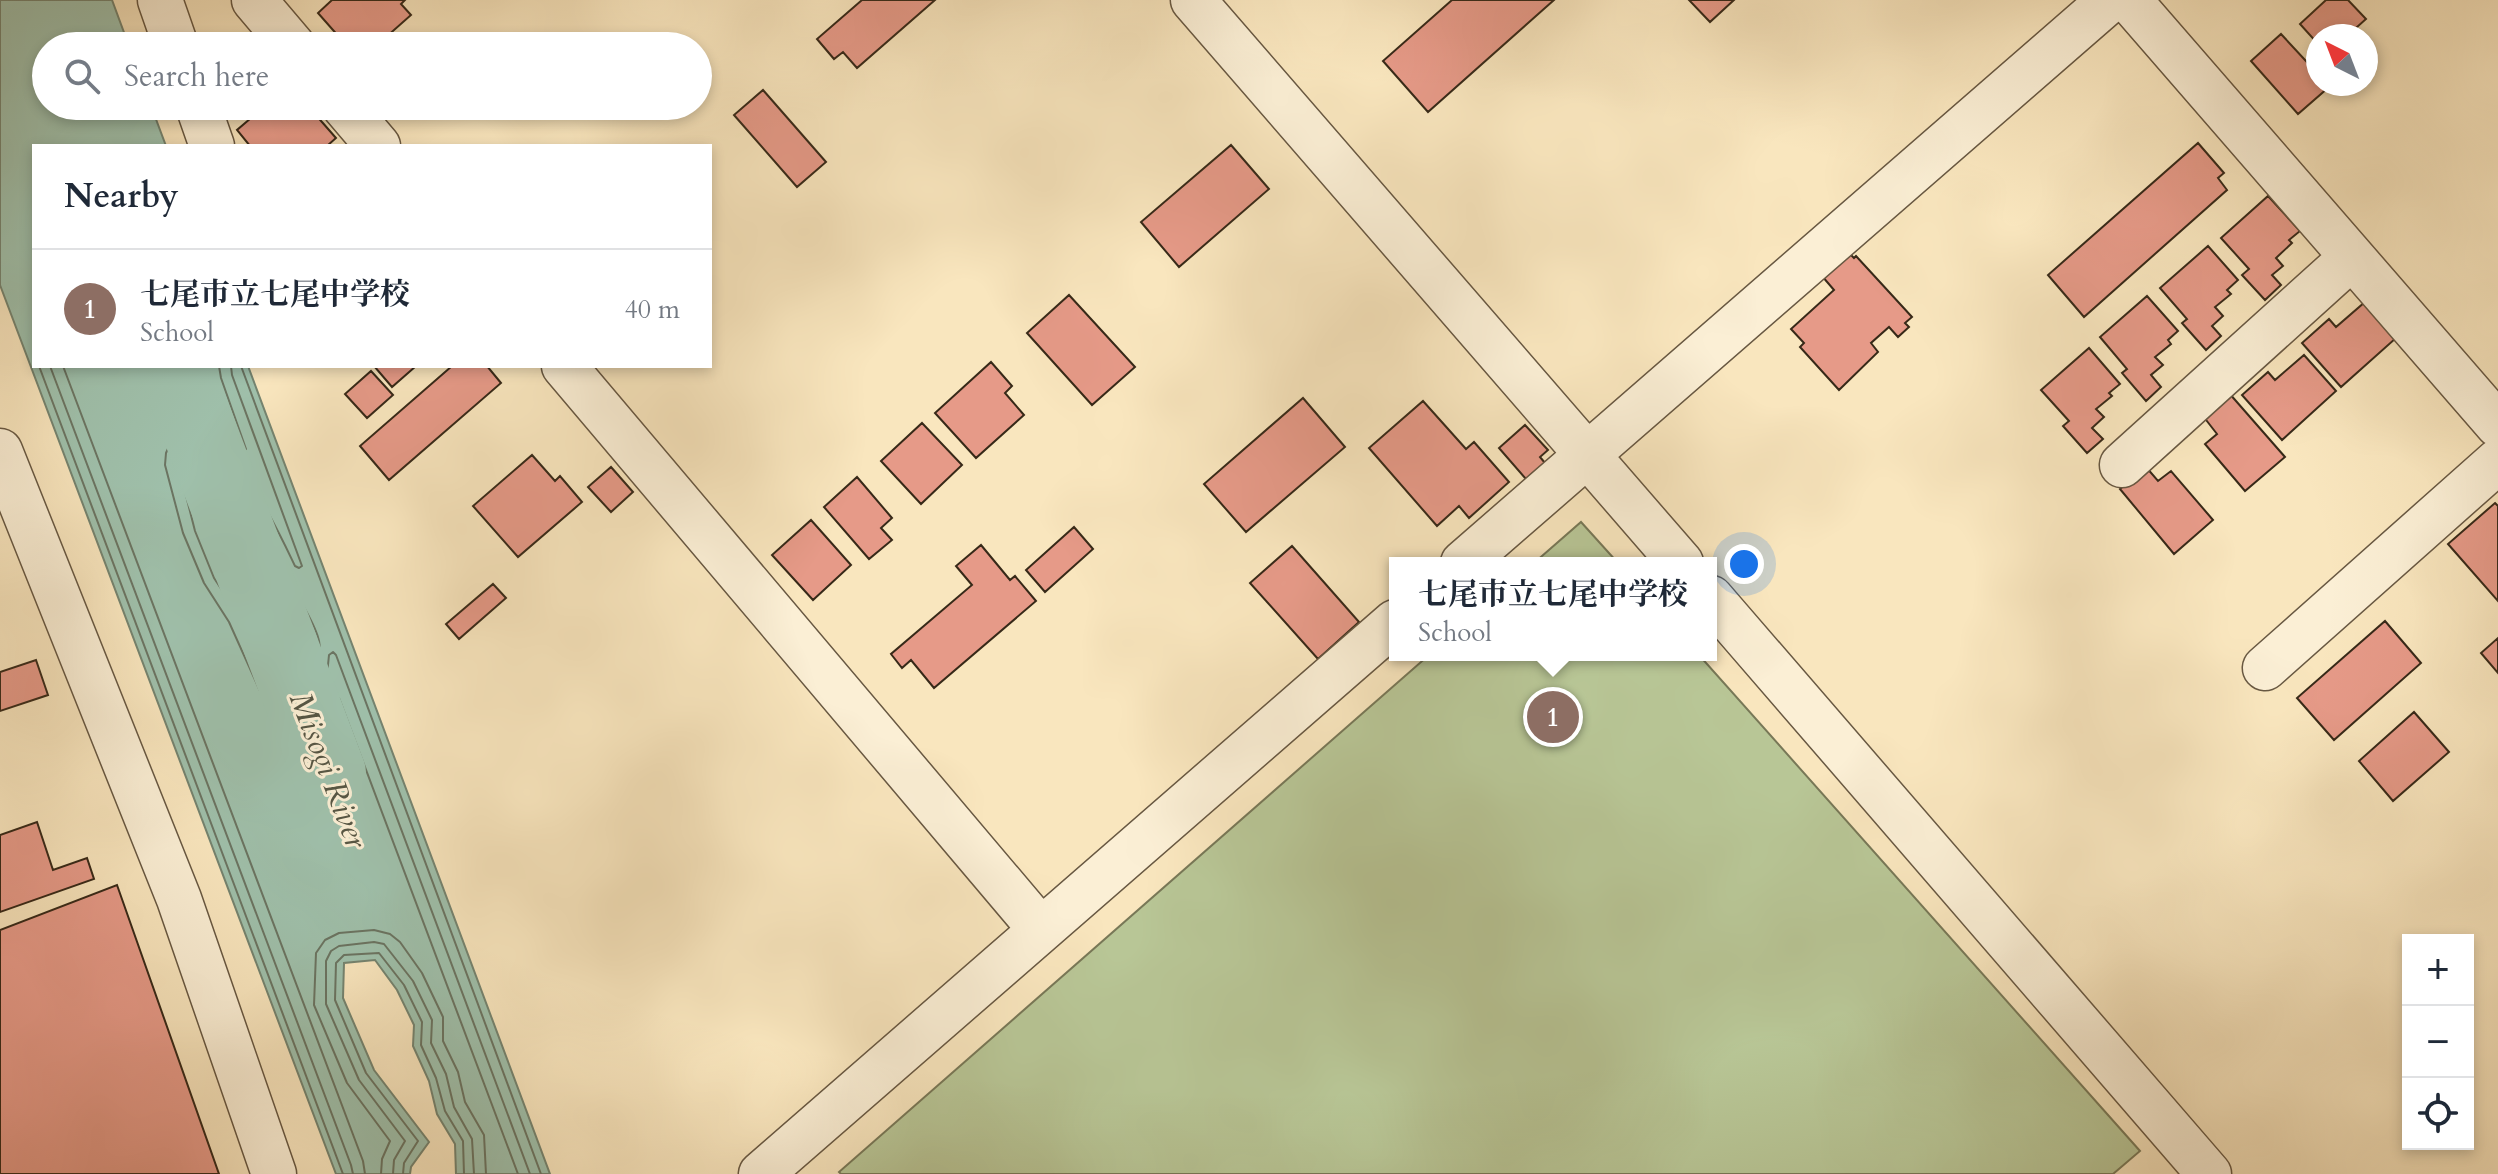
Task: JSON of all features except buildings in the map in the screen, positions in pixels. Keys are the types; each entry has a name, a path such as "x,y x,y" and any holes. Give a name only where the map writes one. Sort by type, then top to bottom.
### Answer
{"street":[{"path":"160,0 171,32"},
{"path":"254,0 281,32"},
{"path":"1193,0 1676,557"},
{"path":"1470,557 2110,0"},
{"path":"2129,0 2498,425"},
{"path":"203,120 211,144"},
{"path":"356,120 376,144"},
{"path":"2122,465 2351,258"},
{"path":"566,368 1041,930"},
{"path":"0,451 179,899 274,1174"},
{"path":"2265,668 2498,461"},
{"path":"1717,605 2209,1174"},
{"path":"761,1174 1389,627"}],"shaded area":[{"path":"1581,522 1613,557 1541,557"},
{"path":"1422,661 1704,661 2140,1151 2113,1174 839,1172"}],"water":[{"path":"0,0 112,0 124,32 32,32 32,120 156,120 165,144 32,144 32,368 249,368 550,1174 456,1174 455,1144 437,1114 429,1081 413,1046 414,1025 397,990 375,960 344,963 343,998 374,1070 429,1142 411,1167 410,1174 336,1174 0,285","holes":["202,455 229,483 259,532 311,643 309,678 304,686 282,671 255,607 231,570 211,524 194,461"]}],"waterway":[{"name":"Misogi River","path":"176,368 329,773"}],"place":[{"name":"七尾市立七尾中学校","path":"1553,717"}]}
